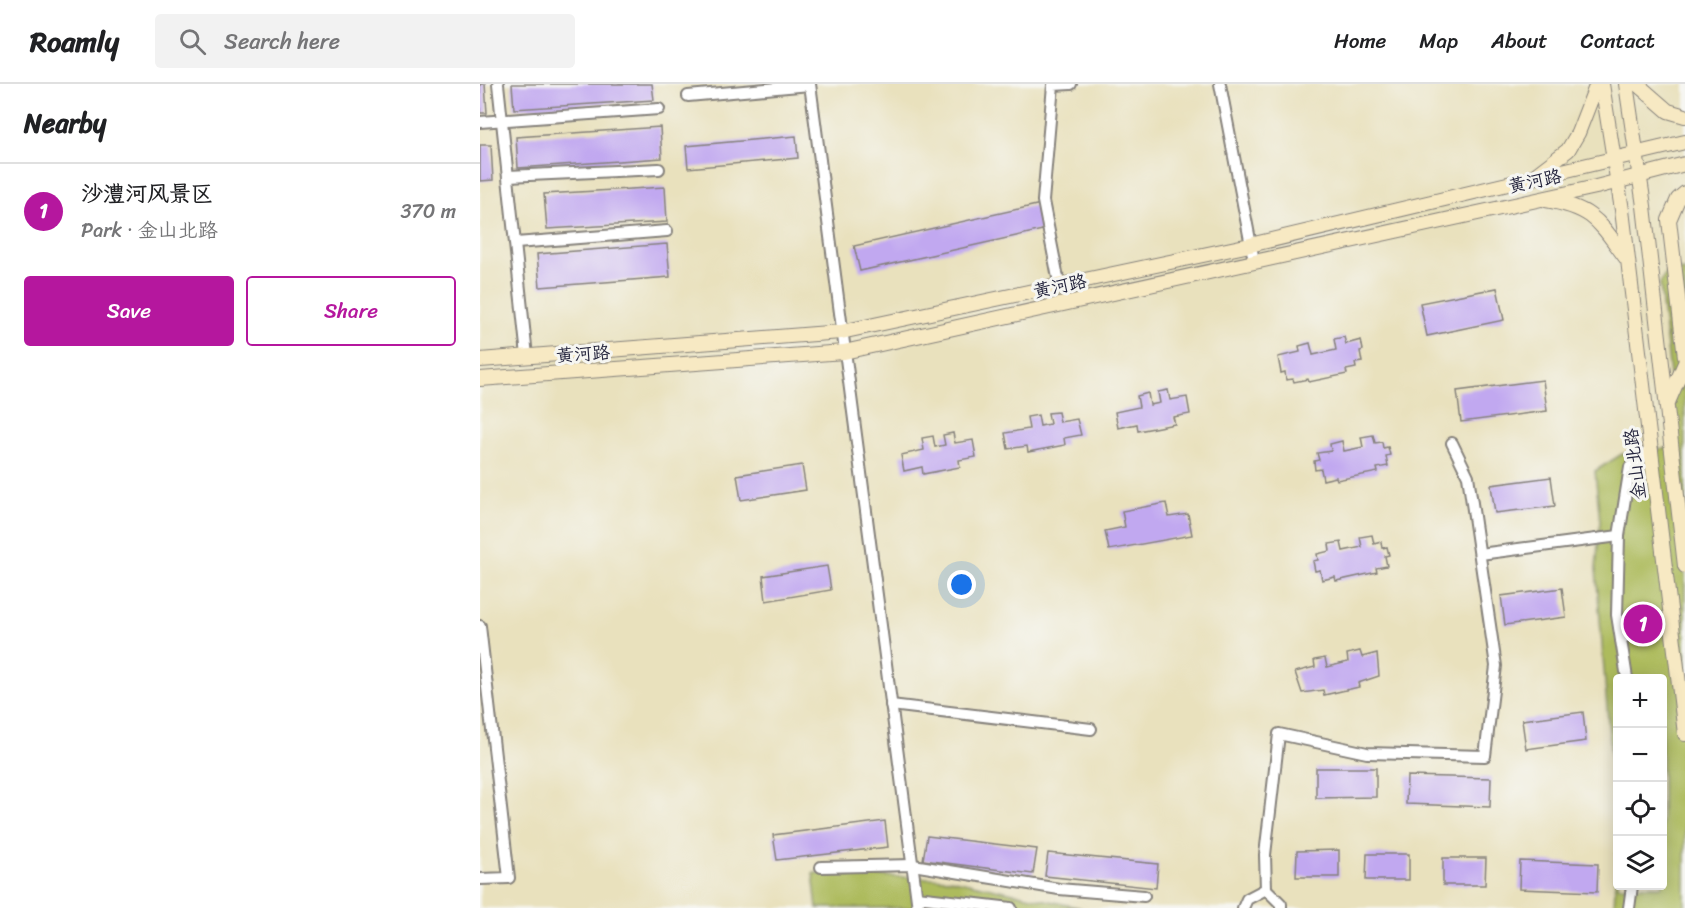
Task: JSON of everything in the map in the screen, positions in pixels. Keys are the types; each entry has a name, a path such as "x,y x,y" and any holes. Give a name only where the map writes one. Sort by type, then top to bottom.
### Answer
{"main road":[{"path":"1529,181 1568,150 1578,133 1597,84"},
{"name":"金山北路","path":"1602,84 1652,448 1685,734"},
{"path":"1626,84 1640,175 1668,402 1685,567"},
{"path":"1637,84 1668,111 1685,116"},
{"name":"黄河路","path":"480,360 841,332 1060,288 1529,181 1685,142"},
{"name":"黄河路","path":"480,379 844,352 1617,182 1685,164"},
{"path":"1683,198 1669,220 1685,357"},
{"path":"1535,199 1572,204 1594,216 1627,260"},
{"path":"1668,402 1685,363"}],"street":[{"path":"498,84 527,356"},
{"path":"688,96 810,84 918,903 1011,908"},
{"path":"1060,288 1043,201 1053,85 1068,84"},
{"path":"1220,84 1254,261"},
{"path":"480,122 659,109"},
{"path":"508,176 659,169"},
{"path":"516,243 667,231"},
{"path":"1281,908 1281,904 1266,889 1265,855 1279,734 1367,753 1485,756 1496,666 1468,476 1452,443"},
{"path":"1626,674 1617,615 1619,536 1630,467 1652,448"},
{"path":"1674,472 1685,482"},
{"path":"1480,554 1619,536"},
{"path":"1621,640 1645,620 1663,620 1672,627"},
{"path":"480,626 508,878 480,879"},
{"path":"891,705 1091,729"},
{"path":"821,867 913,865 1059,889 1144,896"},
{"path":"1243,908 1247,898 1266,889"},
{"path":"1629,908 1631,890"}],"green space":[{"path":"1685,270 1685,908 1614,908 1615,890 1667,890 1667,674 1613,674 1613,783 1596,569 1600,521 1595,471 1622,454 1678,447 1660,284 1666,272"},
{"path":"813,873 950,879 1081,908 817,908"}],"building":[{"path":"480,84 485,84 487,113 480,113"},
{"path":"512,84 652,84 654,100 514,109"},
{"path":"660,127 662,158 518,168 516,137"},
{"path":"796,136 798,158 688,168 686,146"},
{"path":"480,145 491,145 493,180 480,181"},
{"path":"665,187 667,222 547,229 544,194"},
{"path":"1041,204 1047,229 860,271 854,246"},
{"path":"667,244 670,277 540,287 537,254"},
{"path":"1497,288 1504,320 1427,336 1420,303"},
{"path":"1344,337 1346,344 1361,340 1363,350 1360,351 1362,362 1355,363 1356,368 1346,370 1347,374 1309,382 1308,379 1294,382 1293,379 1286,380 1285,372 1281,373 1278,357 1300,352 1299,346 1310,343 1313,355 1336,350 1334,339"},
{"path":"1543,380 1547,411 1461,422 1457,391"},
{"path":"1168,390 1170,400 1187,397 1190,414 1173,417 1175,424 1138,431 1137,424 1118,428 1115,412 1139,407 1137,396 1148,393 1150,405 1160,403 1158,392"},
{"path":"1058,412 1060,422 1077,419 1081,435 1064,438 1065,445 1028,452 1027,446 1008,449 1005,433 1029,429 1027,417 1038,415 1040,426 1050,424 1048,413"},
{"path":"953,433 955,443 973,440 976,457 959,460 960,467 923,474 922,467 904,471 901,455 924,450 922,438 933,436 935,447 945,445 943,435"},
{"path":"1373,435 1375,443 1382,442 1383,448 1388,447 1390,455 1386,456 1388,466 1377,468 1378,472 1337,480 1336,477 1323,480 1321,469 1315,470 1314,461 1319,460 1317,453 1331,451 1330,444 1342,441 1344,451 1363,447 1361,437"},
{"path":"802,465 806,490 741,500 737,475"},
{"path":"1551,477 1555,506 1495,513 1491,485"},
{"path":"1166,503 1169,517 1188,514 1192,535 1109,550 1105,531 1125,527 1122,511"},
{"path":"1372,535 1374,544 1381,542 1382,548 1387,547 1389,555 1385,556 1387,566 1376,568 1377,572 1336,581 1335,577 1322,580 1320,570 1315,571 1313,561 1318,560 1317,554 1330,551 1329,544 1341,542 1343,551 1362,547 1360,537"},
{"path":"827,566 831,590 766,601 763,576"},
{"path":"1562,588 1566,617 1505,625 1501,596"},
{"path":"1360,651 1362,657 1377,653 1379,676 1358,683 1359,687 1324,695 1323,690 1302,693 1295,672 1315,667 1314,660 1325,658 1327,667 1348,662 1347,654"},
{"path":"1583,712 1586,741 1526,749 1522,720"},
{"path":"1316,768 1376,768 1376,797 1316,798"},
{"path":"1407,776 1491,778 1490,807 1406,804"},
{"path":"885,821 888,847 777,860 773,835"},
{"path":"927,836 1037,849 1033,874 923,860"},
{"path":"1339,850 1339,877 1296,877 1297,851"},
{"path":"1048,853 1158,864 1156,888 1045,876"},
{"path":"1367,854 1409,854 1409,880 1366,880"},
{"path":"1443,858 1486,858 1485,885 1443,885"},
{"path":"1520,861 1598,864 1597,892 1519,889"}],"place":[{"name":"沙澧河风景区","path":"1643,624"}]}
